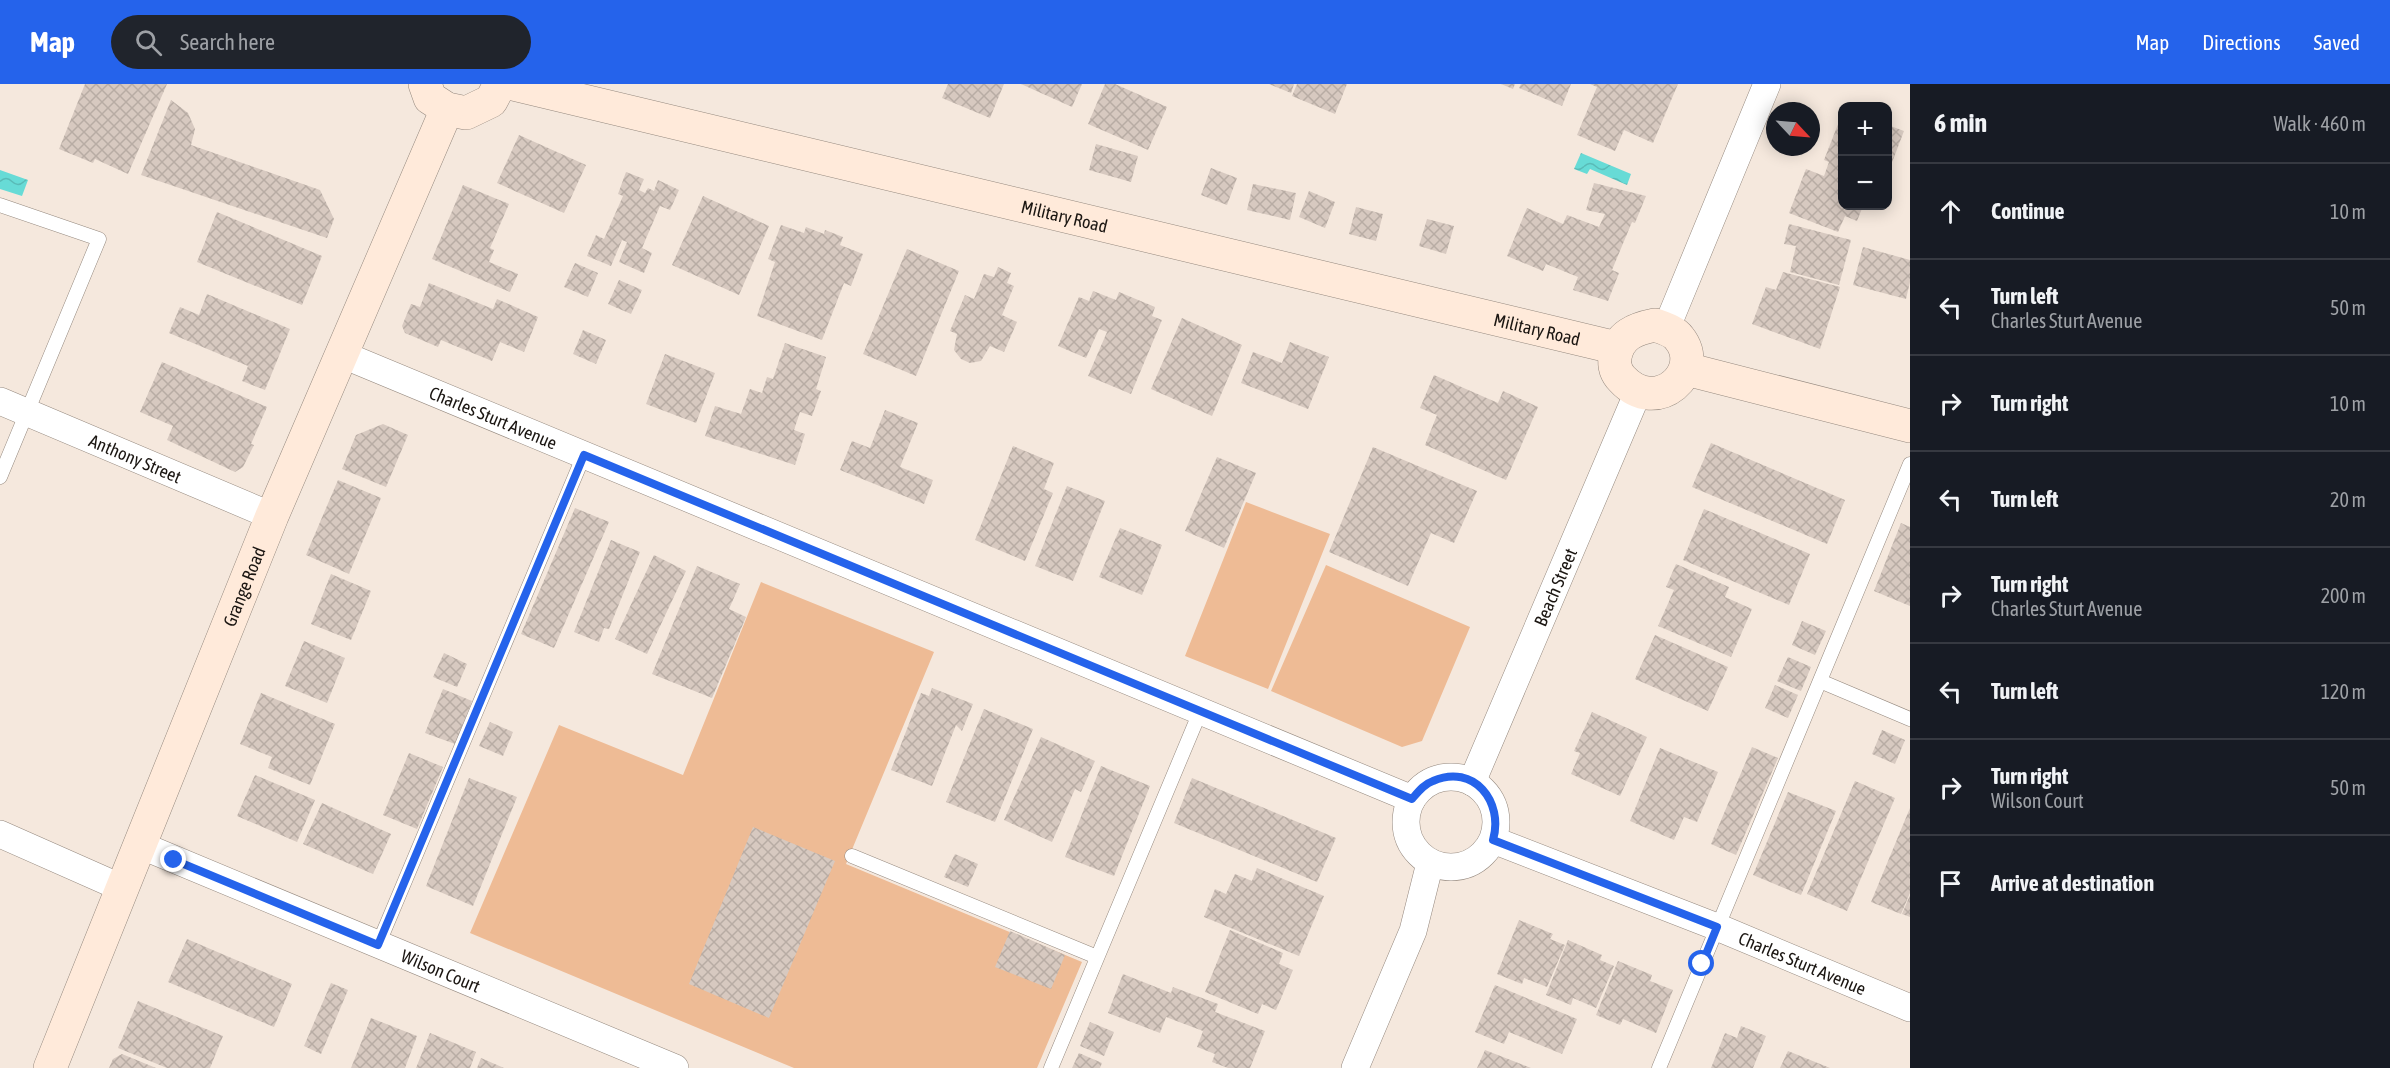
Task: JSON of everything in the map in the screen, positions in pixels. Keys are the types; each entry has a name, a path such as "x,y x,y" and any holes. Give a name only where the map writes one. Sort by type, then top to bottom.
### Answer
{"main road":[{"path":"424,84 430,98 447,109 466,113 490,101 500,84"},
{"name":"Military Road","path":"513,84 1617,348"},
{"name":"Grange Road","path":"50,1068 272,516 447,109"},
{"path":"1655,325 1679,338 1686,353 1686,369 1674,386 1664,391 1650,394 1638,392 1618,374 1615,362 1617,348 1621,339 1633,331 1655,325"},
{"path":"1686,369 1910,426"}],"street":[{"path":"1666,329 1767,84"},
{"name":"Charles Sturt Avenue","path":"341,354 1412,799"},
{"name":"Beach Street","path":"1472,782 1638,392"},
{"name":"Anthony Street","path":"0,401 272,516"},
{"path":"1446,777 1459,777 1483,790 1492,801 1497,827 1493,840 1485,853 1473,862 1452,868 1430,863 1410,842 1406,828 1406,813 1412,799 1432,781 1446,777"},
{"path":"0,834 122,888"},
{"name":"Charles Sturt Avenue","path":"1493,840 1717,927 1910,1008"},
{"name":"Wilson Court","path":"140,845 675,1068"},
{"path":"1355,1068 1413,931 1430,863"}],"lane":[{"path":"0,205 99,239 0,477"},
{"path":"378,945 584,455"},
{"path":"1659,1068 1910,464"},
{"path":"1820,681 1910,719"},
{"path":"1051,1068 1200,712"},
{"path":"852,856 1097,957"}],"shaded area":[{"path":"1246,502 1330,534 1268,689 1185,656"},
{"path":"1326,565 1470,627 1422,741 1402,747 1271,691"},
{"path":"761,582 934,652 846,864 1082,962 1037,1068 794,1068 470,933 559,725 683,775"}],"water":[{"path":"1581,153 1631,174 1627,185 1590,169 1587,174 1574,169"},
{"path":"0,170 28,180 22,196 0,189"}],"building":[{"path":"85,84 167,84 128,174 95,159 93,163 59,149"},
{"path":"948,84 1004,84 990,118 942,98"},
{"path":"1021,84 1082,84 1072,107"},
{"path":"1105,84 1115,84 1167,107 1148,150 1088,124"},
{"path":"1269,84 1294,84 1291,93"},
{"path":"1297,84 1347,84 1335,114 1292,96"},
{"path":"1501,84 1515,84 1513,89"},
{"path":"1521,84 1571,84 1562,106 1519,88"},
{"path":"1590,84 1678,84 1653,143 1624,130 1615,151 1577,135 1597,87"},
{"path":"171,100 188,113 195,129 191,145 320,190 334,219 327,238 141,175"},
{"path":"1838,124 1838,210 1861,210 1857,221 1845,216 1838,232 1789,213 1806,169 1824,176 1829,162 1824,160"},
{"path":"1892,126 1904,131 1892,162"},
{"path":"519,135 586,165 564,213 497,183"},
{"path":"1096,144 1138,156 1131,182 1089,170"},
{"path":"1211,168 1237,178 1227,205 1201,195"},
{"path":"626,172 644,179 639,190 645,193 648,188 654,191 658,180 679,190 670,210 660,206 642,248 652,253 644,273 619,262 627,242 622,240 611,266 587,256 596,235 604,239 623,196 618,194"},
{"path":"1594,183 1646,196 1635,223 1632,222 1612,270 1619,273 1608,301 1573,290 1578,277 1546,264 1543,271 1507,256 1527,208 1563,224 1567,215 1599,227 1605,214 1586,210"},
{"path":"1253,184 1296,193 1290,220 1247,210"},
{"path":"463,185 509,204 490,248 494,250 489,262 518,274 510,292 432,259"},
{"path":"1309,191 1335,202 1325,228 1299,217"},
{"path":"703,196 769,226 739,295 672,265"},
{"path":"1356,207 1383,214 1376,241 1349,234"},
{"path":"217,212 322,256 302,305 197,262"},
{"path":"1427,219 1454,226 1446,254 1419,246"},
{"path":"1789,224 1851,240 1839,285 1790,272 1796,246 1784,244"},
{"path":"781,225 804,233 806,227 824,234 825,230 843,237 840,245 863,254 851,286 844,283 822,340 757,316 775,262 768,259"},
{"path":"1863,247 1910,260 1910,282 1906,299 1853,285"},
{"path":"907,249 959,271 916,376 863,354"},
{"path":"575,263 598,273 588,297 564,287"},
{"path":"998,267 1011,273 1007,283 1014,286 1002,315 1017,322 1004,352 990,346 981,361 970,363 961,359 954,350 957,334 950,331 965,295 974,299 984,274 994,277"},
{"path":"1783,272 1840,287 1820,349 1752,324 1766,287 1776,290"},
{"path":"619,280 642,290 631,314 608,304"},
{"path":"429,283 493,309 497,299 538,317 524,352 500,342 492,361 441,340 438,347 405,333 402,326 411,304 420,307"},
{"path":"1093,291 1116,300 1119,292 1155,307 1152,316 1162,320 1131,394 1088,376 1107,332 1099,329 1086,358 1058,346 1079,297 1089,301"},
{"path":"207,294 290,329 265,390 242,381 248,366 169,333 180,307 199,315"},
{"path":"1182,318 1242,345 1212,416 1151,389"},
{"path":"583,330 606,340 596,364 573,354"},
{"path":"1290,342 1329,357 1308,409 1241,383 1253,352 1282,363"},
{"path":"785,343 826,357 816,389 821,391 812,416 800,412 794,430 805,434 795,465 705,436 715,406 741,414 750,389 762,393 767,377 773,379"},
{"path":"665,354 715,373 696,423 646,404"},
{"path":"162,362 267,407 251,444 254,445 243,467 235,472 167,440 173,426 140,412"},
{"path":"1434,375 1498,403 1503,391 1538,407 1506,480 1425,445 1437,415 1420,408"},
{"path":"885,410 918,423 900,467 933,480 924,504 840,470 852,441 870,448"},
{"path":"383,424 408,435 386,487 342,469 356,435"},
{"path":"1711,443 1845,500 1827,544 1692,487"},
{"path":"1013,446 1054,463 1044,489 1053,493 1025,561 975,540"},
{"path":"1373,447 1477,491 1454,543 1431,533 1408,586 1329,552"},
{"path":"1217,457 1256,473 1224,548 1185,531"},
{"path":"338,480 381,498 349,574 306,555"},
{"path":"1067,486 1105,501 1073,581 1035,566"},
{"path":"575,508 609,522 554,648 521,634"},
{"path":"1704,509 1810,554 1789,605 1683,560"},
{"path":"1901,523 1910,527 1910,606 1874,591"},
{"path":"1120,528 1162,545 1142,595 1099,577"},
{"path":"611,540 640,552 609,629 604,628 599,642 574,632"},
{"path":"654,555 686,571 647,654 615,639"},
{"path":"1676,564 1729,587 1725,597 1752,609 1731,657 1658,626 1674,590 1666,587"},
{"path":"697,566 740,584 729,609 746,617 712,698 652,674"},
{"path":"331,574 371,591 351,640 311,624"},
{"path":"1802,621 1826,631 1815,655 1792,645"},
{"path":"1655,635 1728,667 1708,711 1635,679"},
{"path":"304,641 345,658 327,703 285,686"},
{"path":"444,653 467,664 457,687 433,677"},
{"path":"1788,657 1811,667 1801,691 1777,681"},
{"path":"1775,685 1798,695 1788,718 1765,708"},
{"path":"932,688 973,704 962,731 956,725 932,786 891,770 921,693 929,696"},
{"path":"443,689 472,701 455,744 425,733"},
{"path":"261,693 335,724 310,785 268,768 272,757 240,744"},
{"path":"984,709 1033,729 995,822 946,802"},
{"path":"1592,712 1647,737 1620,796 1571,774 1580,753 1574,751"},
{"path":"490,722 513,732 503,756 479,746"},
{"path":"1882,730 1905,740 1895,764 1872,754"},
{"path":"1041,737 1095,761 1081,792 1075,789 1052,842 1004,820"},
{"path":"1752,747 1778,758 1736,855 1711,844"},
{"path":"1660,748 1718,772 1697,822 1684,817 1674,840 1630,821"},
{"path":"409,753 443,767 417,829 383,815"},
{"path":"1101,766 1150,786 1114,876 1065,857"},
{"path":"255,775 315,800 297,842 237,816"},
{"path":"469,778 517,797 473,906 426,886"},
{"path":"1192,778 1336,838 1317,882 1174,823"},
{"path":"1855,781 1895,798 1847,911 1807,894"},
{"path":"1788,792 1836,811 1801,895 1753,875"},
{"path":"322,803 391,834 373,874 303,844"},
{"path":"1910,808 1910,893 1901,914 1871,902"},
{"path":"753,827 835,861 769,1018 689,984"},
{"path":"955,854 978,864 968,887 944,877"},
{"path":"1257,868 1324,896 1299,956 1204,917 1215,889 1226,894 1235,874 1252,881"},
{"path":"1910,895 1910,917 1902,914"},
{"path":"1519,920 1553,934 1550,939 1565,945 1547,987 1524,978 1522,984 1497,974"},
{"path":"1230,930 1283,953 1279,964 1293,970 1276,1010 1262,1004 1258,1014 1205,992"},
{"path":"1010,931 1065,955 1051,989 995,967"},
{"path":"187,939 292,984 274,1027 168,982"},
{"path":"1568,940 1602,955 1600,960 1614,966 1596,1008 1573,998 1571,1005 1546,995"},
{"path":"1618,961 1652,975 1650,981 1673,990 1656,1033 1623,1019 1620,1025 1596,1015"},
{"path":"1123,974 1171,993 1173,987 1218,1004 1215,1012 1265,1031 1250,1068 1228,1068 1212,1062 1215,1054 1197,1047 1203,1031 1166,1017 1160,1033 1108,1013"},
{"path":"331,983 348,990 321,1054 304,1046"},
{"path":"1495,985 1577,1019 1562,1054 1509,1032 1504,1044 1475,1032"},
{"path":"138,1001 223,1036 210,1068 167,1068 118,1048"},
{"path":"371,1018 417,1036 405,1068 351,1068"},
{"path":"1090,1022 1114,1032 1104,1056 1080,1046"},
{"path":"1741,1026 1766,1036 1753,1068 1711,1068 1725,1033 1737,1038"},
{"path":"430,1033 476,1052 470,1068 416,1068"},
{"path":"1485,1050 1531,1068 1477,1068"},
{"path":"1788,1051 1830,1068 1780,1068"},
{"path":"1079,1053 1102,1063 1100,1068 1072,1068"},
{"path":"122,1054 156,1068 109,1068 113,1059"},
{"path":"481,1058 504,1068 477,1068"}],"route":[{"path":"174,860 378,945 584,455 1412,799 1432,781 1446,777 1459,777 1472,782 1492,801 1497,827 1493,840 1717,927 1702,964"}]}
